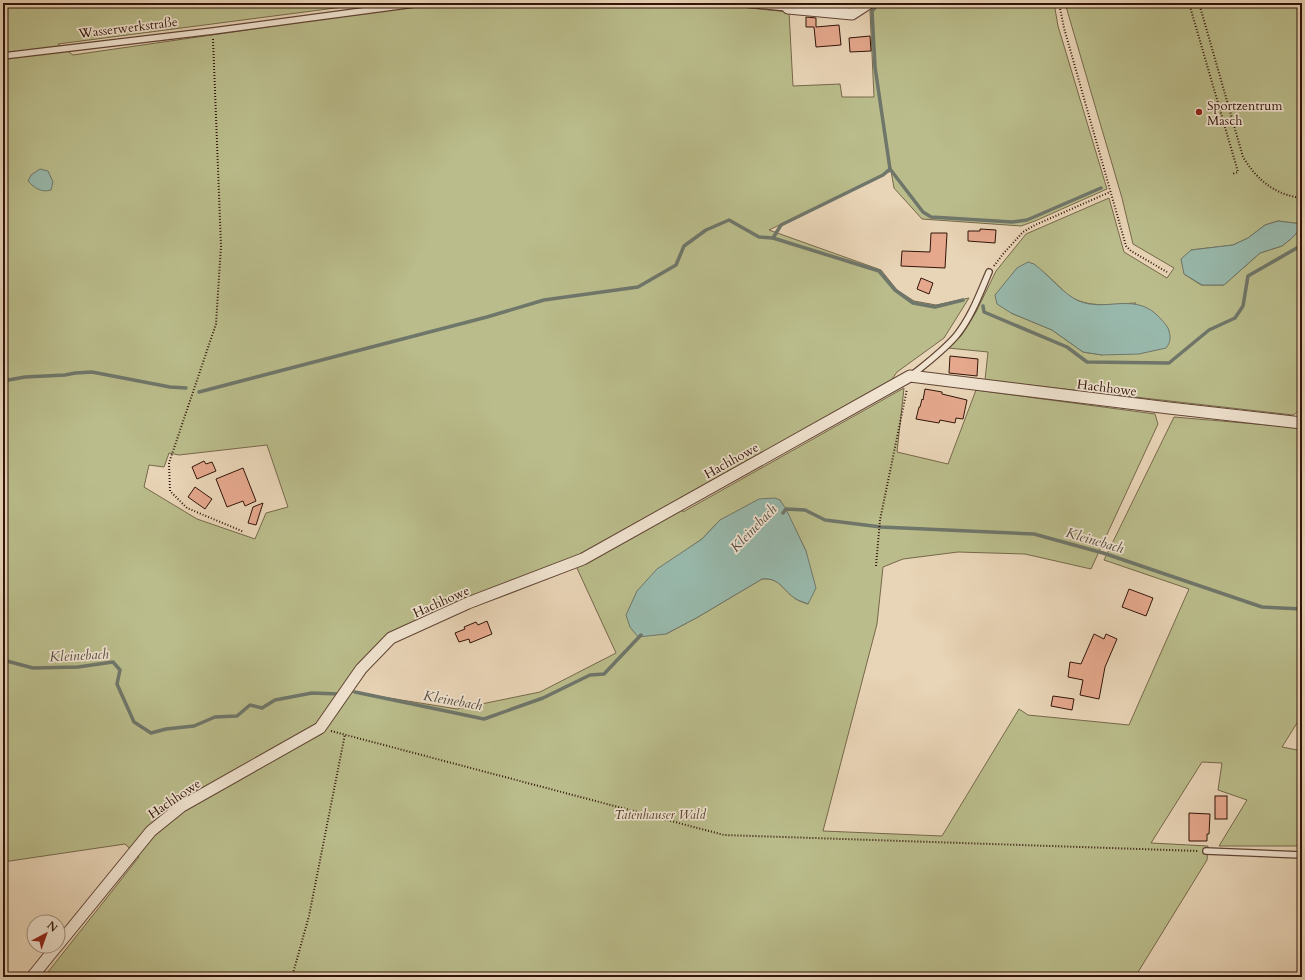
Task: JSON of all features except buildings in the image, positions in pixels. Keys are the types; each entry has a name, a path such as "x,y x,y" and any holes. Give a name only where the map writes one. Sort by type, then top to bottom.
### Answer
{"street":[{"path":"788,8 852,14 869,3"},
{"name":"Hachhowe","path":"66,936 151,831 182,806 320,728 361,669 391,638 468,604 583,559 910,376 1302,423"},
{"name":"Hachhowe","path":"32,977 51,954"}],"lane":[{"name":"Wasserwerkstraße","path":"3,56 213,31 422,3"},
{"path":"735,3 788,8"},
{"name":"Hachhowe","path":"910,376 937,355 957,335 971,313 990,272"},
{"path":"1206,851 1302,855"}],"path":[{"path":"1059,3 1064,28 1126,246 1131,251 1167,272"},
{"path":"1190,3 1238,172 1232,174"},
{"path":"1199,3 1243,158 1256,176 1268,187 1283,195 1302,198"},
{"path":"213,31 221,246 216,324 169,463 170,491 187,508 244,532"},
{"path":"990,272 1003,254 1023,232 1035,225 1110,192"},
{"path":"876,566 880,520 910,376"},
{"path":"320,728 724,836 1206,851"},
{"path":"292,977 309,916 345,734"}],"green space":[{"name":"Tatenhauser Wald","path":"3,3 374,3 58,44 73,55 441,3 704,3 789,12 793,86 840,84 842,97 874,97 870,11 876,3 1054,3 1058,26 1107,189 1021,226 922,219 894,188 891,171 769,230 881,270 897,290 914,301 936,305 969,298 944,338 897,372 890,382 680,498 683,512 904,388 897,452 948,464 976,390 1155,414 1158,424 1091,569 1025,554 958,552 903,559 883,567 877,624 823,831 942,836 1019,709 1028,715 1129,725 1189,589 1104,560 1174,417 1302,428 1302,715 1282,747 1302,751 1302,846 1219,846 1247,800 1218,790 1222,763 1202,762 1151,843 1208,846 1207,860 1135,977 44,977 62,954 66,954 66,949 139,857 125,844 3,862","holes":["267,445 288,507 266,513 255,539 197,519 144,487 149,465 164,467 169,453 179,455","780,500 806,551 808,604 796,599 777,582 762,579 666,634 682,553 702,539 720,520","576,566 616,653 540,692 457,709 352,692 369,668 395,642 469,608"]},
{"path":"773,3 864,3 853,10"},
{"path":"1065,3 1302,3 1302,224 1278,221 1265,225 1248,238 1233,245 1191,250 1184,274 1201,285 1224,285 1260,253 1282,246 1302,227 1302,409 1293,415 985,380 988,352 948,348 961,336 976,312 996,271 1026,234 1109,198 1124,252 1167,278 1174,268 1133,244 1122,198","holes":["1045,273 1068,295 1084,302 1101,305 1136,303 1102,355 1083,352 1052,330 1011,313"]}],"water":[{"path":"40,169 48,171 53,182 51,190 44,191 38,189 28,181 31,175"},
{"path":"1278,221 1302,224 1302,227 1282,246 1260,253 1224,285 1202,285 1184,274 1181,259 1191,250 1233,245 1248,238 1265,225"},
{"path":"1028,262 1034,264 1068,294 1079,301 1099,305 1138,305 1147,308 1156,314 1168,328 1170,339 1168,346 1166,348 1139,354 1102,355 1083,352 1052,330 1011,313 997,304 995,295 1017,268"},
{"path":"775,498 780,500 786,509 806,551 816,588 808,604 796,599 777,582 762,579 666,634 638,637 630,627 626,615 637,591 657,569 702,539 720,520 759,499"}],"waterway":[{"path":"879,3 872,11 875,67 890,169 923,212 931,217 1012,222 1027,220 1101,188"},
{"path":"773,238 781,225 883,175 890,169"},
{"path":"199,392 487,317 544,300 638,287 676,265 684,246 706,230 729,220 759,237 773,238 879,271 895,290 913,303 935,307 963,300"},
{"path":"983,306 984,312 1067,347 1087,362 1169,363 1209,330 1235,318 1243,306 1248,276 1302,245"},
{"path":"3,381 25,377 92,372 170,387 186,388"},
{"name":"Kleinebach","path":"783,513 786,509 805,510 825,520 881,527 1034,534 1103,553 1262,607 1302,609"},
{"name":"Kleinebach","path":"355,692 484,719 543,698 590,675 604,674 641,635"},
{"name":"Kleinebach","path":"3,660 33,668 78,667 113,662 120,670 117,684 134,722 151,733 166,729 194,726 215,717 237,716 250,705 262,708 275,700 312,693 339,694"}],"place":[{"name":"Sportzentrum Masch","path":"1199,112"}]}
